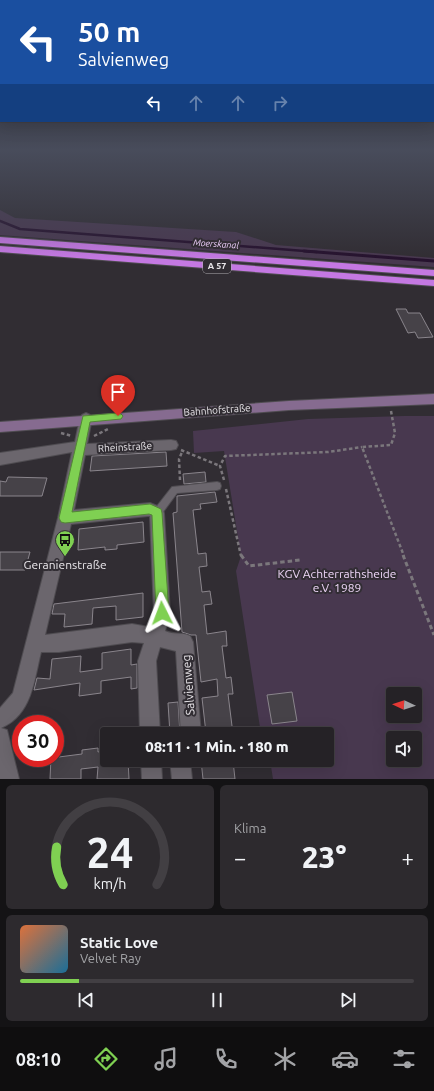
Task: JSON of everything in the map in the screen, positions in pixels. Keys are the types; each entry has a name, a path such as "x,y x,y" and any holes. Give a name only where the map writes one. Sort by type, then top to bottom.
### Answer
{"highway":[{"name":"A 57","path":"0,240 434,273"},
{"name":"A 57","path":"0,249 434,283"}],"main road":[{"name":"Bahnhofstraße","path":"0,427 86,418 390,400 434,399"}],"street":[{"path":"0,719 10,712 21,697 65,518 86,418"},
{"name":"Rheinstraße","path":"0,458 68,447 177,448"},
{"path":"65,518 150,509 157,513 162,613 147,661 150,727"},
{"name":"Salvienweg","path":"34,644 59,643 132,633 155,636 173,643 184,642 190,727"},
{"path":"0,737 9,779"},
{"path":"181,767 182,779"}],"lane":[{"path":"157,513 176,490 220,484"}],"path":[{"path":"220,484 220,466 225,456 328,452 362,447 391,445 394,441 395,433 390,400"},
{"path":"362,447 434,635"},
{"path":"177,448 220,466"},
{"path":"177,448 181,490"},
{"path":"226,489 241,556 249,566 300,560"}],"green space":[{"path":"0,210 15,218 236,232 276,245 434,258 434,267 0,235"},
{"name":"KGV Achterrathsheide e.V. 1989","path":"434,416 434,779 273,779 271,767 334,767 334,727 260,727 236,571 241,556 224,451 194,453 193,431 308,419"}],"building":[{"path":"396,309 406,309 408,313 420,313 433,337 418,338 415,332 408,333"},
{"path":"166,452 167,466 90,471 92,456"},
{"path":"205,472 206,482 184,484 183,474"},
{"path":"8,477 47,478 42,496 0,496 0,481 6,482"},
{"path":"215,492 217,502 200,504 201,509 193,510 198,554 206,553 207,566 199,567 202,592 210,591 212,604 204,605 207,634 226,631 227,646 222,646 226,678 231,677 232,685 233,694 228,694 232,727 205,727 202,698 218,696 217,679 201,682 196,635 182,632 173,513 177,512 177,496"},
{"path":"143,522 144,542 117,545 117,549 105,550 105,547 78,550 79,529"},
{"path":"0,552 30,552 25,570 0,570"},
{"path":"143,593 143,617 116,620 116,606 93,608 92,624 64,627 65,614 52,614 54,604"},
{"path":"131,649 131,665 137,664 137,688 131,689 131,677 101,681 101,693 79,696 80,683 34,690 37,678 50,679 52,659 81,656 80,672 102,669 102,653"},
{"path":"292,692 297,721 272,724 267,695"},
{"path":"178,702 180,727 170,727 168,703"},
{"path":"98,748 98,752 100,752 100,767 128,767 129,779 97,779 98,767 81,769 81,779 50,779 51,767 64,767 64,756 82,754 82,750"},
{"path":"202,767 234,767 235,779 203,779"}],"waterway":[{"name":"Moerskanal","path":"0,221 20,229 317,252"},
{"name":"Moerskanal","path":"304,251 317,252"},
{"name":"Moerskanal","path":"317,252 434,261"}],"place":[{"name":"Geranienstraße","path":"65,557"}],"route":[{"path":"118,416 86,418 65,518 150,509 157,513 162,613"}]}
